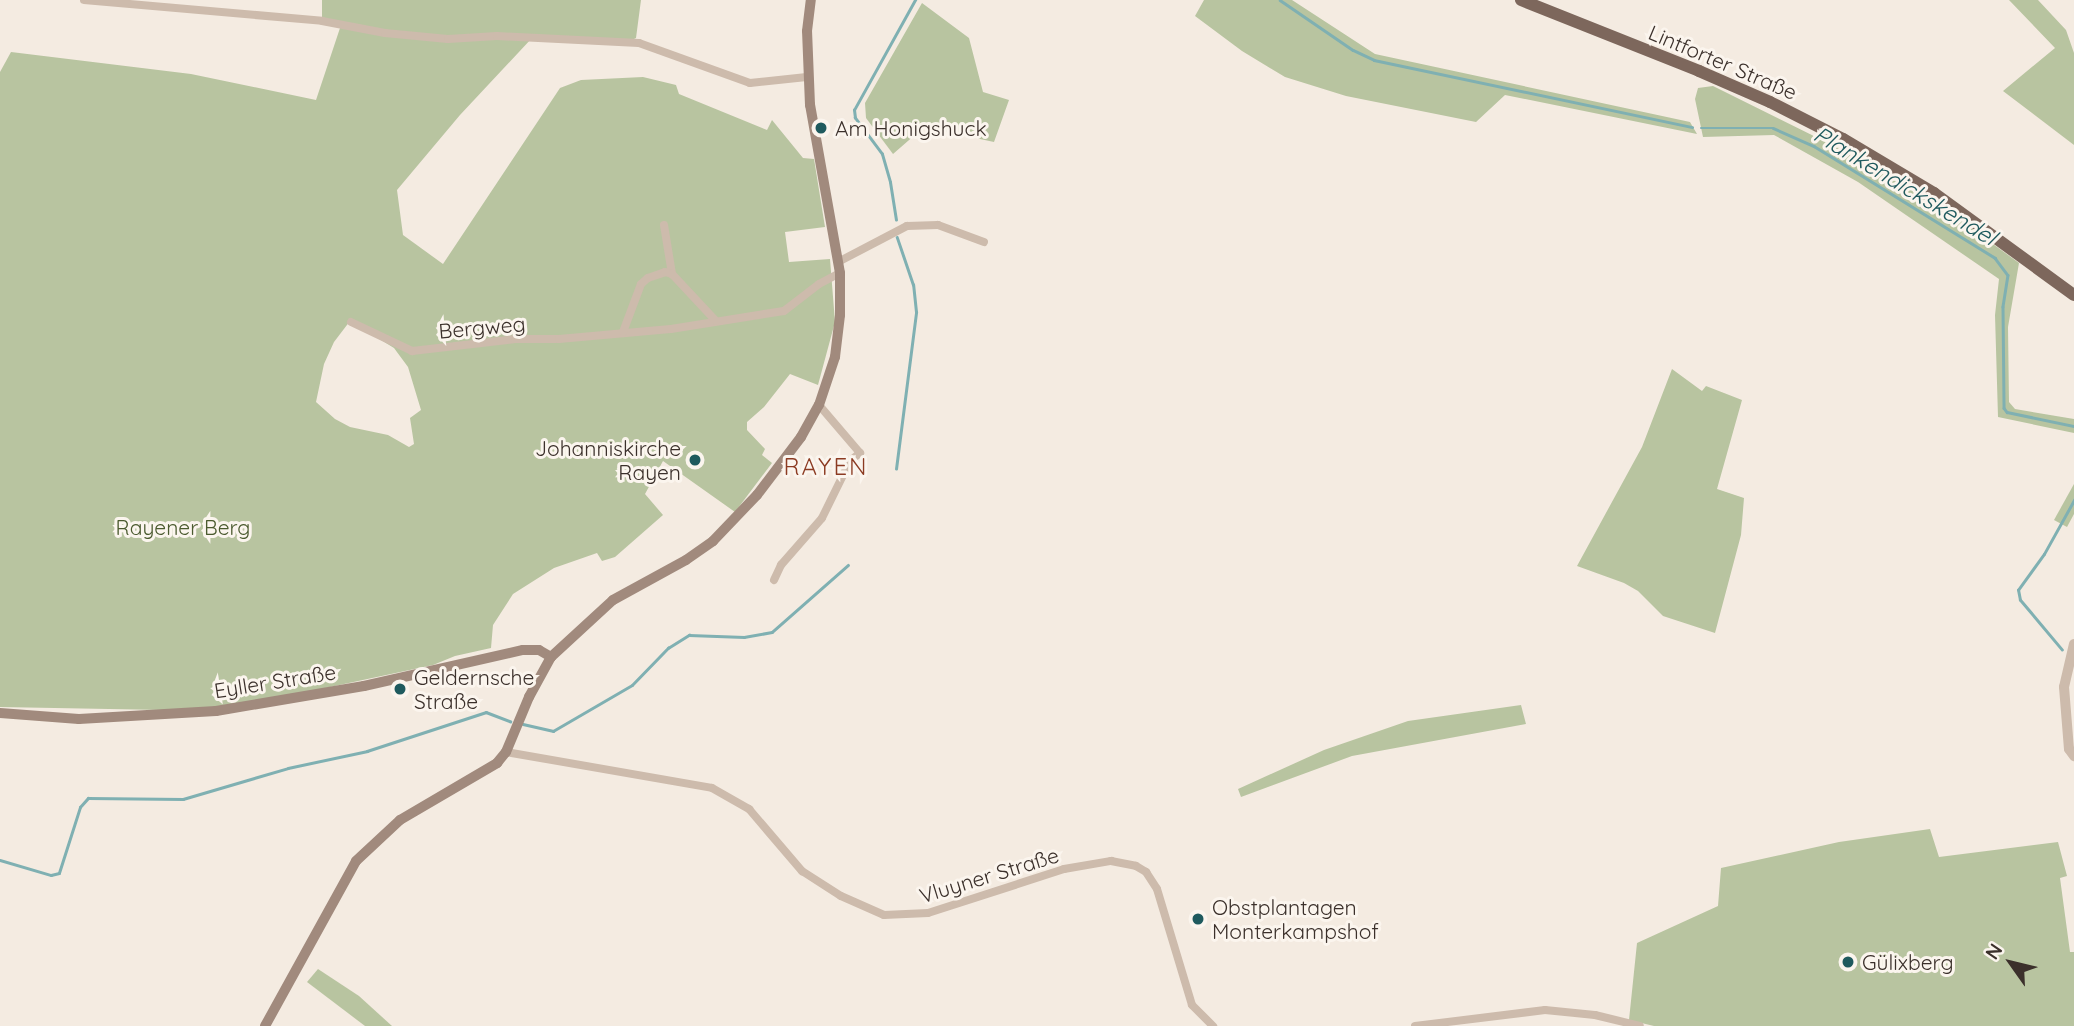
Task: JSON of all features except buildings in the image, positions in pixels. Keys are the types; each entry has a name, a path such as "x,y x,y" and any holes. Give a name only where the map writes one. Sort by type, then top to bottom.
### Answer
{"main road":[{"path":"265,1026 314,932 356,861 400,820 483,773 506,752 529,697 551,657 613,600 686,560 713,541 757,495 783,462 819,405 835,357 840,315 839,267 807,77 811,0"},
{"name":"Lintforter Straße","path":"1521,0 1699,71 1770,102 1843,139 1934,193 2074,295"},
{"name":"Eyller Straße","path":"0,713 79,719 216,711 364,686 523,650 538,650 551,657"}],"street":[{"path":"84,0 296,18 385,33 448,39 497,36 638,43 750,83 807,77"},
{"path":"839,267 891,233 923,224 938,225 984,242"},
{"path":"664,225 673,274 716,321"},
{"name":"Bergweg","path":"351,323 412,351 623,332 784,311 839,267"},
{"path":"623,332 641,284 656,275 673,274"},
{"path":"774,580 781,565 822,518 850,461 860,453 819,405"},
{"path":"2074,644 2064,687 2069,749 2074,757"},
{"name":"Vluyner Straße","path":"506,752 712,788 749,809 802,871 841,896 884,915 928,913 1064,869 1111,861 1136,866 1146,872 1157,889 1192,1005 1213,1026"},
{"path":"1415,1026 1545,1010 1595,1015 1640,1026"}],"green space":[{"name":"Rayener Berg","path":"322,0 641,0 636,38 620,46 621,42 532,38 460,115 397,190 403,235 443,264 560,88 581,80 643,77 676,85 679,94 767,130 772,120 803,158 814,159 825,227 785,232 789,262 830,259 835,322 818,385 790,374 764,407 747,422 747,430 765,449 762,455 772,463 735,512 663,461 645,494 663,515 615,557 602,561 597,553 554,568 513,594 493,625 491,648 455,656 433,665 218,711 0,707 0,72 11,52 191,74 316,100 341,25 322,21","holes":["350,321 394,348 408,367 421,410 410,418 414,444 409,447 388,435 350,427 335,419 316,402 324,364 334,342"]},
{"path":"1204,0 1292,0 1375,54 1690,122 1697,134 1505,95 1476,122 1346,96 1285,77 1242,51 1195,16"},
{"path":"2009,0 2038,0 2066,30 2074,53 2074,145 2003,91 2055,48"},
{"path":"922,3 969,38 983,92 1009,100 994,142 924,127 893,154 866,118 865,103"},
{"path":"1713,86 1836,147 1949,212 2019,263 2008,327 2009,402 2015,409 2074,419 2074,433 1998,417 1995,315 1999,279 1858,182 1774,135 1703,137 1695,99 1698,88"},
{"path":"1672,369 1702,391 1706,386 1742,400 1717,489 1744,498 1741,535 1715,633 1663,616 1638,591 1577,566 1642,447"},
{"path":"2074,484 2074,514 2067,527 2054,520"},
{"path":"1521,705 1526,724 1352,756 1241,797 1238,789 1324,750 1408,721"},
{"path":"1930,829 1939,857 2058,842 2067,876 2060,878 2070,952 2074,952 2074,1026 1654,1026 1629,1020 1637,943 1718,906 1721,868 1839,842"},
{"path":"318,969 359,996 392,1026 365,1026 307,982"}],"waterway":[{"path":"896,220 882,154 855,118 854,110 915,0"},
{"name":"Plankendickskendel","path":"1280,0 1353,50 1374,60 1692,127"},
{"name":"Plankendickskendel","path":"1701,128 1773,128 1814,146 1995,258 2008,275 2003,307 2004,408 2007,412 2074,426"},
{"path":"896,469 916,312 913,285 897,238"},
{"name":"Plankendickskendel","path":"2062,650 2020,600 2018,590 2044,554 2074,500"},
{"path":"523,724 553,731 632,685 668,648 689,635 744,637 772,632 848,565"},
{"path":"0,860 51,875 59,873 80,807 88,798 183,799 288,768 367,751 486,712 510,721"}],"place":[{"name":"Am Honigshuck","path":"821,128"},
{"name":"Johanniskirche Rayen","path":"695,460"},
{"name":"Geldernsche Straße","path":"400,689"},
{"name":"Obstplantagen Monterkampshof","path":"1198,919"},
{"name":"Gülixberg","path":"1848,962"}],"district":[{"name":"RAYEN","path":"826,467"}]}
